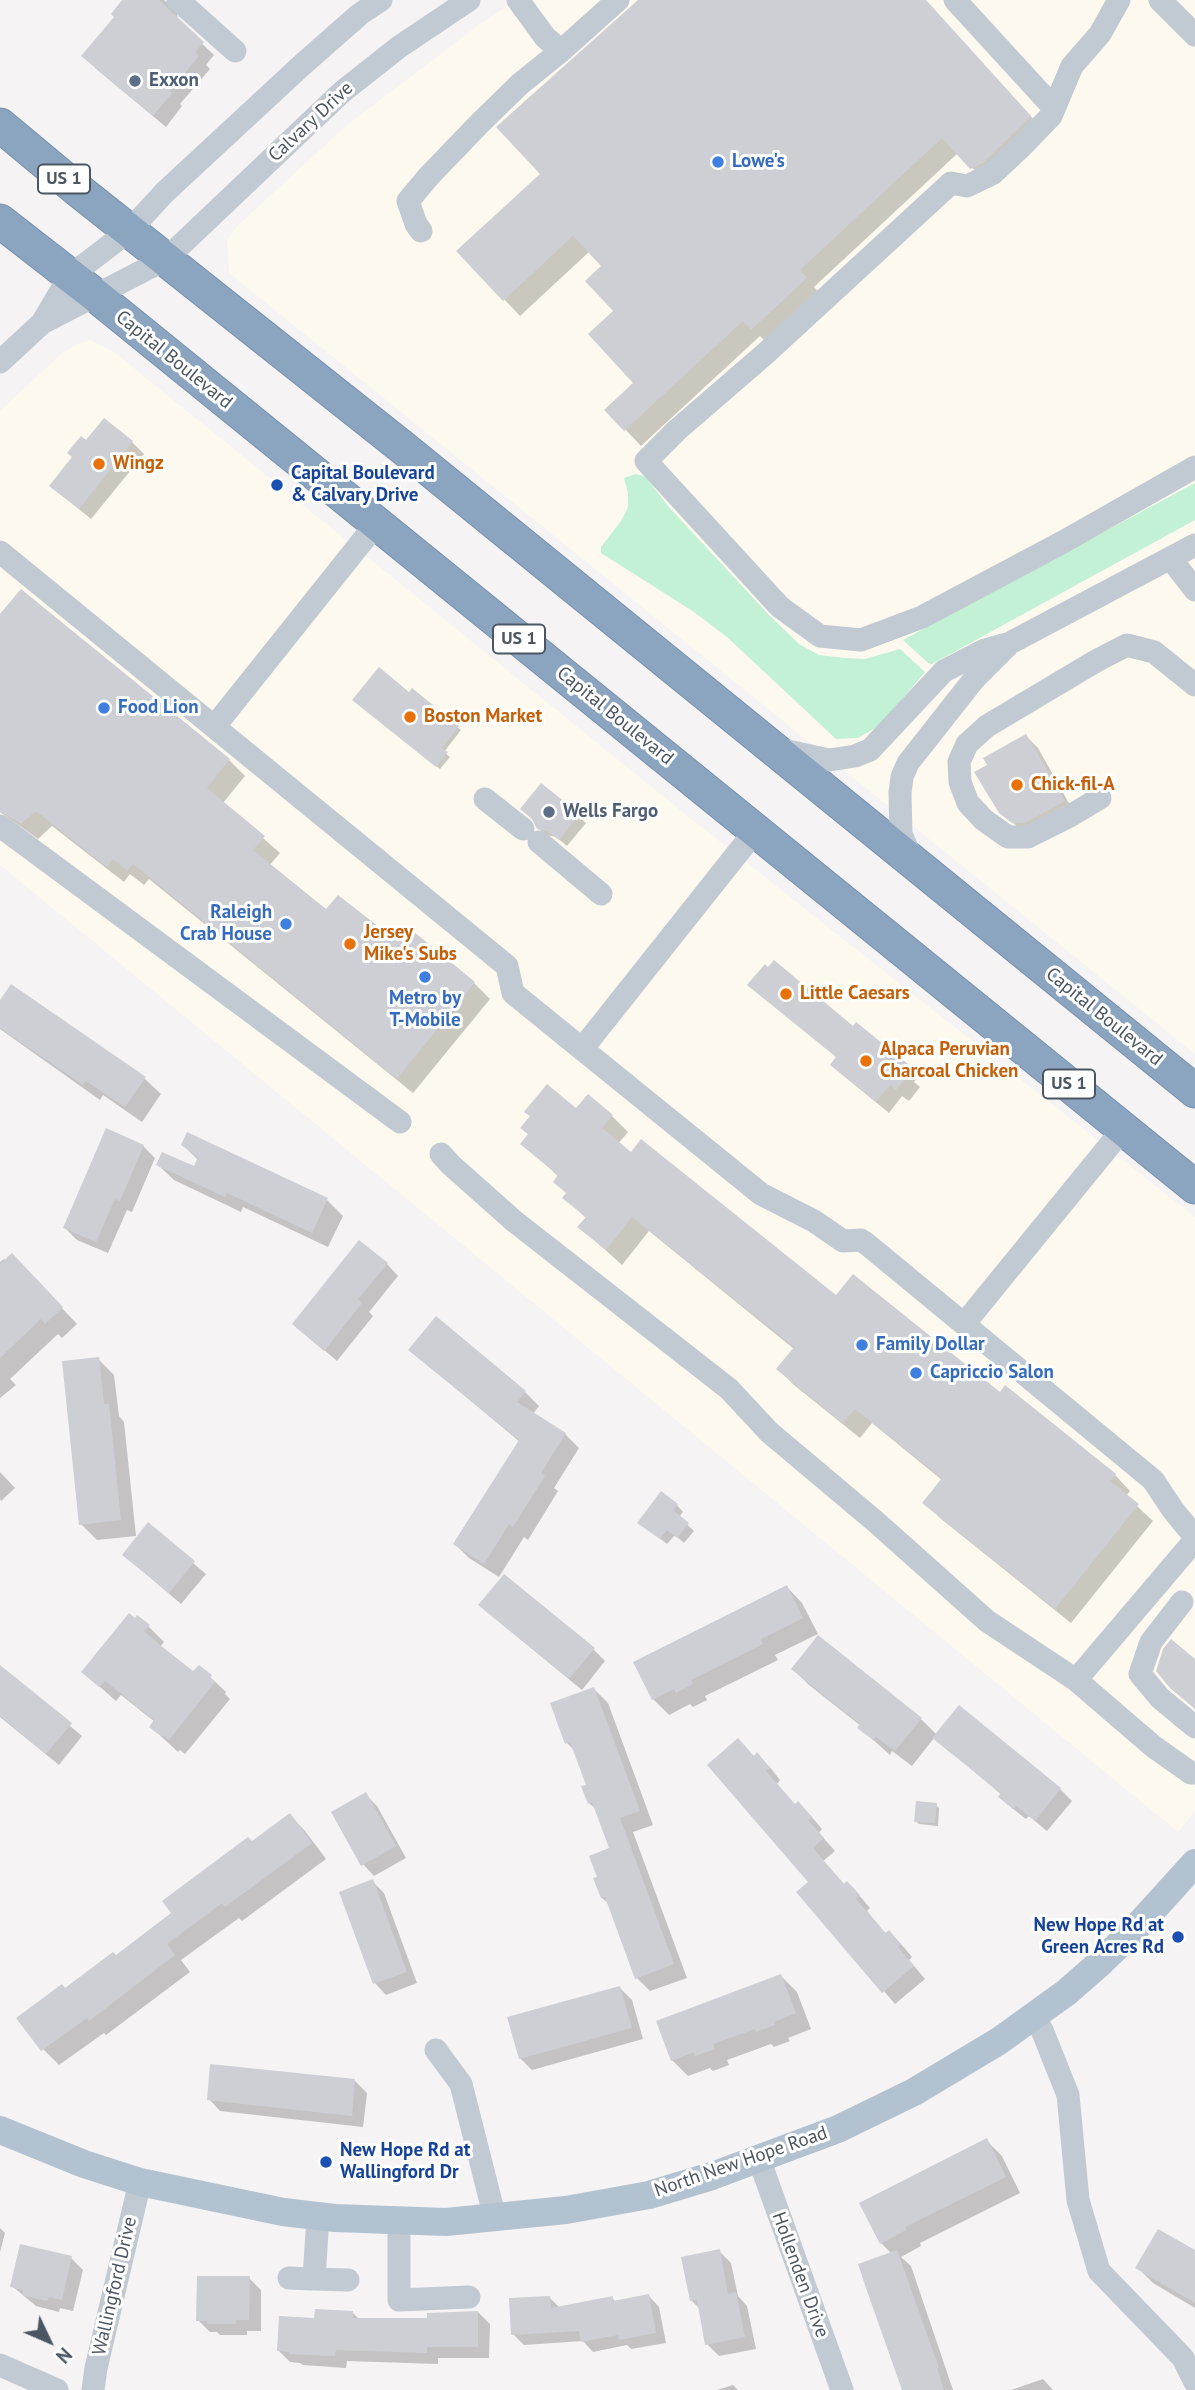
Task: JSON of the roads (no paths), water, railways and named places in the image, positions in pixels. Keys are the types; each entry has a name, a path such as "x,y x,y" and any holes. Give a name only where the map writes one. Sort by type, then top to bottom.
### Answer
{"highway":[{"name":"Capital Boulevard","path":"0,125 1195,1091"},
{"name":"Capital Boulevard","path":"0,221 1195,1187"}],"main road":[{"name":"North New Hope Road","path":"0,2130 84,2164 140,2182 239,2204 318,2216 446,2222 566,2210 649,2195 760,2159 838,2129 914,2092 999,2041 1100,1963 1194,1867"}],"street":[{"path":"178,0 236,51"},
{"path":"0,362 83,286 165,192 302,65 360,14 381,0"},
{"name":"Calvary Drive","path":"83,286 166,259 342,92 399,47 469,0"},
{"path":"518,0 545,37 561,51"},
{"path":"421,231 408,201 520,84 618,0"},
{"path":"955,0 1055,108"},
{"path":"1119,0 1100,34 1072,66 1051,116 1023,146 992,174 967,186 951,183 646,461 780,607 820,636 861,640 922,617 1063,542 1195,467"},
{"path":"1160,0 1195,35"},
{"path":"42,323 83,286"},
{"path":"214,727 376,524"},
{"path":"769,746 828,760 855,756 870,750 944,671 985,650 1010,643 1195,545"},
{"path":"0,552 507,966 513,993 761,1194 814,1221 843,1241 861,1240 1153,1480 1195,1538 1076,1680"},
{"path":"1171,559 1195,590"},
{"path":"915,864 901,834 900,793 908,763 975,678 1010,643"},
{"path":"1100,798 1028,837 1008,837 984,820 968,803 960,782 959,762 967,744 987,726 1096,661 1127,646 1154,652 1195,685"},
{"path":"485,799 601,894"},
{"path":"0,826 400,1122"},
{"path":"582,1049 756,830"},
{"path":"964,1324 1123,1129"},
{"path":"441,1154 514,1221 729,1389 769,1432 987,1621 1076,1680 1154,1747 1191,1773 1195,1773"},
{"path":"1182,1602 1151,1642 1140,1674 1160,1698 1195,1727"},
{"path":"1033,2017 1042,2030 1068,2095 1078,2200 1098,2271 1184,2358 1195,2382"},
{"path":"436,2050 461,2084 495,2218"},
{"name":"Hollenden Drive","path":"760,2159 842,2390"},
{"name":"Wallingford Drive","path":"93,2390 140,2182"},
{"path":"314,2279 318,2216"},
{"path":"399,2220 400,2301 469,2297"},
{"path":"289,2278 348,2280"},
{"path":"0,2365 57,2390"}],"place":[{"name":"Exxon","path":"135,81"},
{"name":"Lowe's","path":"718,162"},
{"name":"Wingz","path":"99,464"},
{"name":"Capital Boulevard & Calvary Drive","path":"277,485"},
{"name":"Food Lion","path":"104,708"},
{"name":"Boston Market","path":"410,717"},
{"name":"Chick-fil-A","path":"1017,785"},
{"name":"Wells Fargo","path":"549,812"},
{"name":"Raleigh Crab House","path":"286,924"},
{"name":"Jersey Mike's Subs","path":"350,944"},
{"name":"Metro by T-Mobile","path":"425,977"},
{"name":"Little Caesars","path":"786,994"},
{"name":"Alpaca Peruvian Charcoal Chicken","path":"866,1061"},
{"name":"Family Dollar","path":"862,1345"},
{"name":"Capriccio Salon","path":"916,1373"},
{"name":"New Hope Rd at Green Acres Rd","path":"1178,1937"},
{"name":"New Hope Rd at Wallingford Dr","path":"326,2162"}]}
